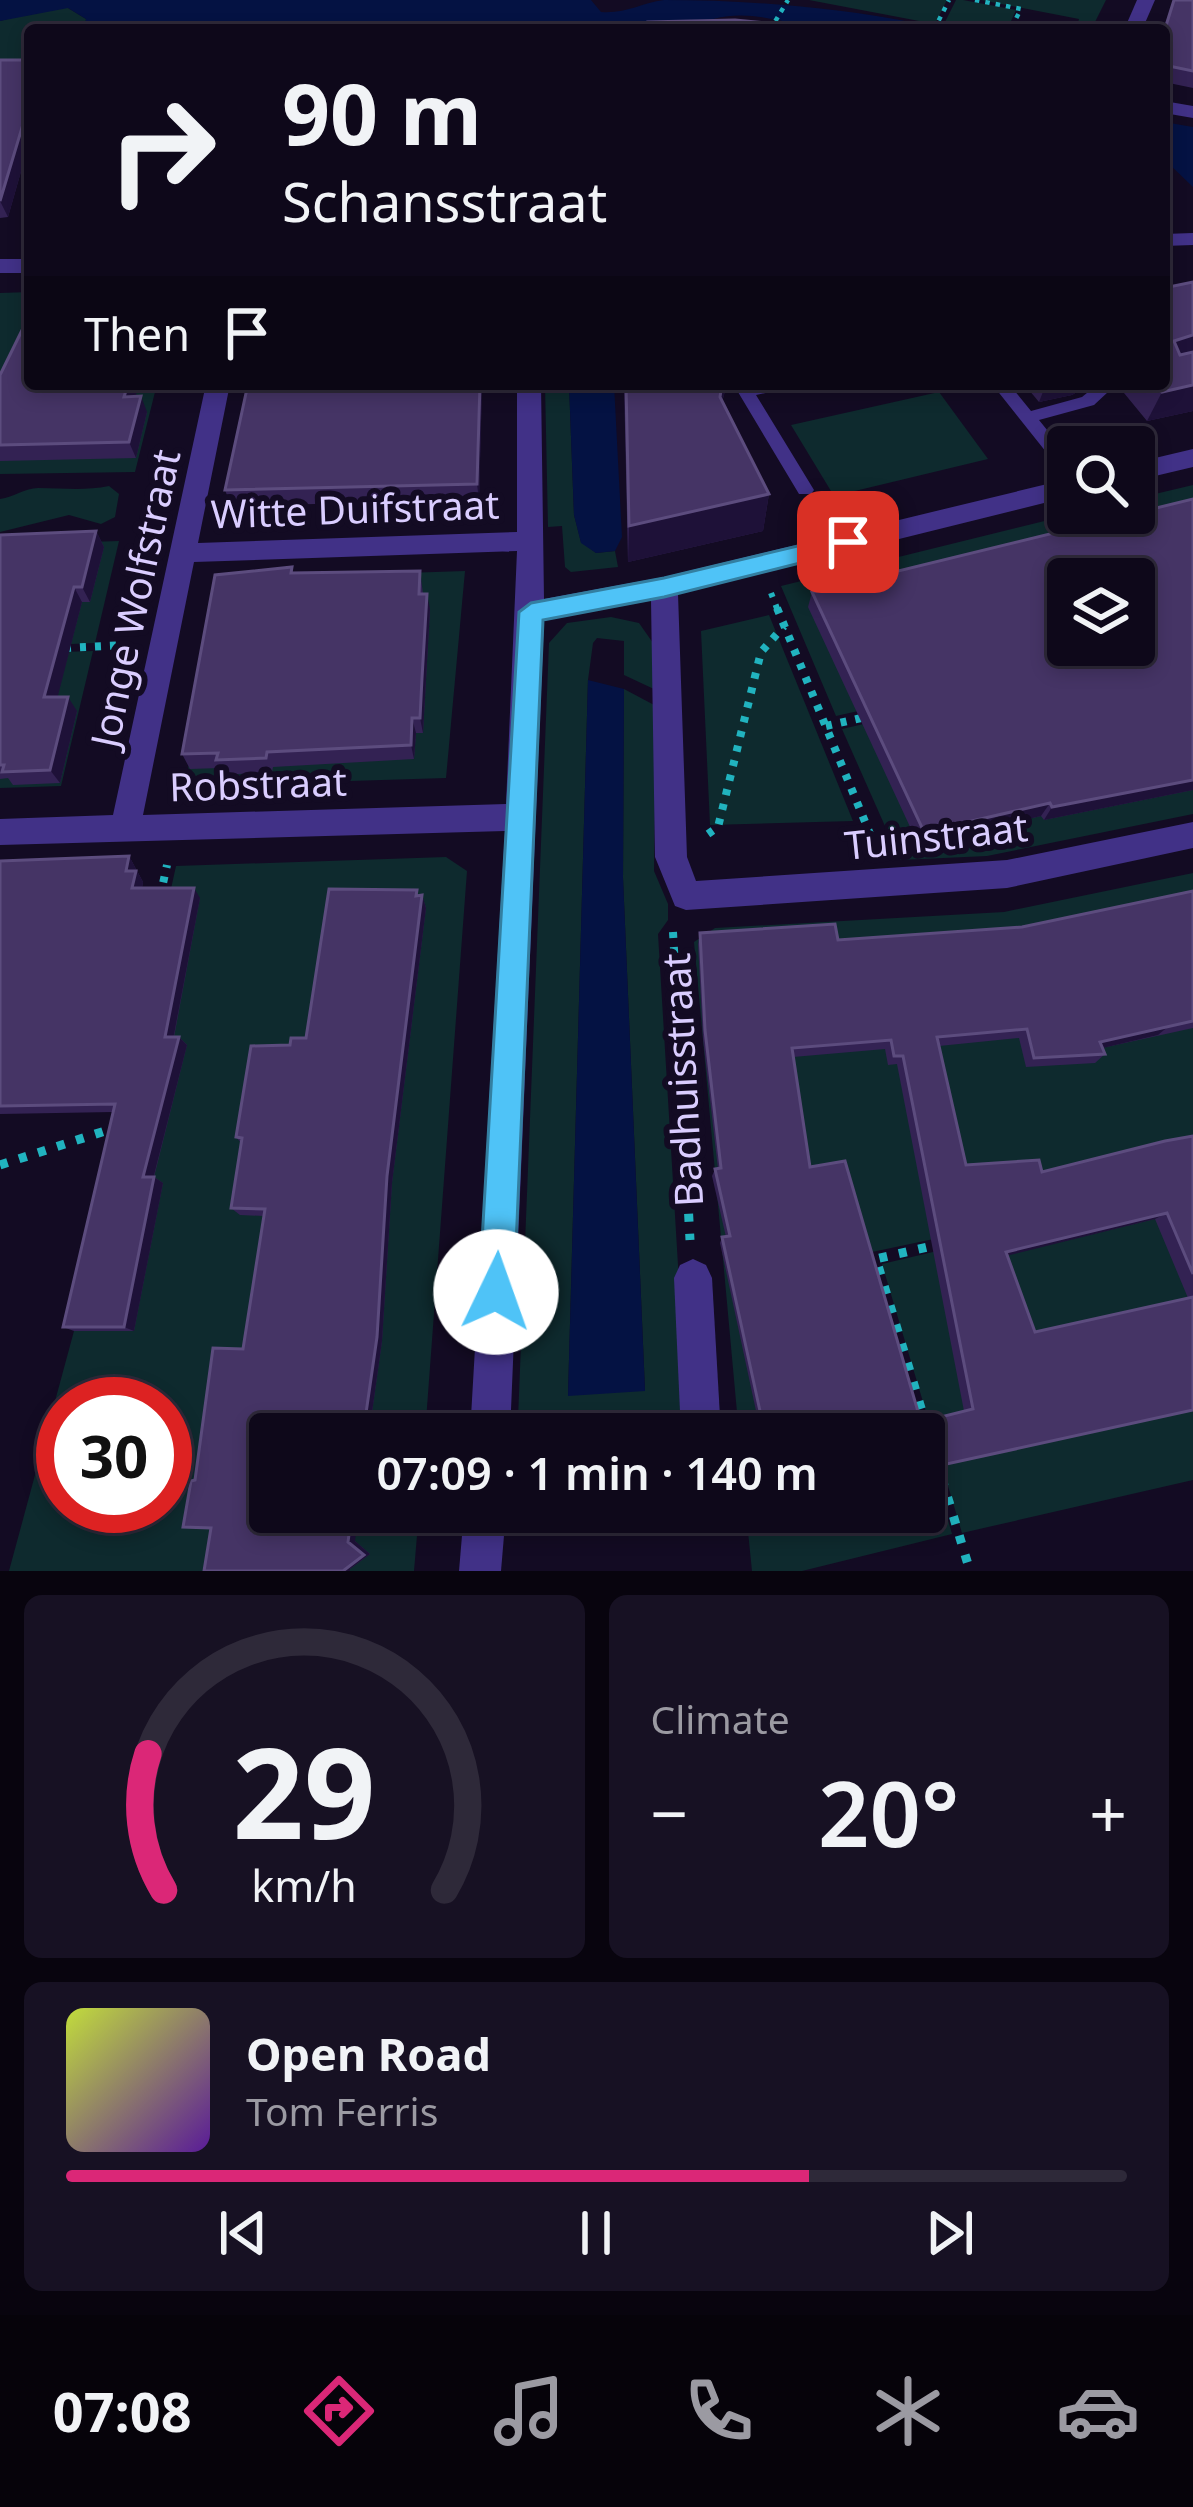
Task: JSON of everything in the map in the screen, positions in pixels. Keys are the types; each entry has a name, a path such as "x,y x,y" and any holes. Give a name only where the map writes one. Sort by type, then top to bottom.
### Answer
{"street":[{"name":"Jonge Wolfstraat","path":"125,829 217,390"},
{"path":"491,1413 531,612 529,390"},
{"path":"1155,467 1193,458"},
{"path":"531,612 664,587 1047,493"},
{"name":"Witte Duifstraat","path":"186,553 528,541"},
{"name":"Badhuisstraat","path":"664,587 671,857 686,896"},
{"name":"Robstraat","path":"0,832 519,817"},
{"name":"Tuinstraat","path":"686,896 1007,874 1193,835"},
{"path":"693,1278 700,1413"},
{"path":"481,1571 484,1533"}],"lane":[{"path":"756,390 746,392 805,490"},
{"path":"1005,390 1047,442"},
{"path":"1027,418 1088,401 1101,390"}],"path":[{"path":"975,0 1021,9 1013,24"},
{"path":"759,564 891,885"},
{"path":"671,857 718,827 761,652 772,634 784,626"},
{"path":"47,648 166,644"},
{"path":"826,726 892,711"},
{"path":"156,915 175,827"},
{"name":"Badhuisstraat","path":"686,896 671,938 693,1278"},
{"path":"0,1165 110,1133 114,1112"},
{"path":"944,1244 876,1259 970,1571"}],"green space":[{"path":"809,0 947,0 935,24"},
{"path":"956,0 1016,10 1010,24 945,22"},
{"path":"981,0 1106,0 1094,24 1078,24 1079,19"},
{"path":"51,8 68,8 86,19 85,24 24,24 24,62 0,63 0,21"},
{"path":"24,292 24,371 0,371 0,293"},
{"path":"0,377 24,383 24,390 156,390 135,472 0,474"},
{"path":"545,390 569,390 574,515 581,542 596,553 615,551 618,567 571,572 565,567 562,526 548,527"},
{"path":"939,392 988,459 834,496 791,425"},
{"path":"1193,485 1193,636 1155,645 1155,558 1047,558 1047,666 1059,666 836,716 781,586 1047,520 1047,534 1155,534 1155,494"},
{"path":"109,486 119,494 115,517 101,524 69,515 0,532 0,499 33,488"},
{"path":"119,541 95,643 0,647 0,545"},
{"path":"465,571 446,778 185,786 222,579"},
{"path":"769,615 853,821 710,825 701,631"},
{"path":"611,617 639,623 653,643 656,690 624,675 624,641 597,638 588,680 568,1395 645,1390 623,878 624,689 656,706 654,871 668,904 668,920 658,934 684,1364 681,1413 518,1413 549,643 567,623"},
{"path":"1193,648 1193,814 987,856 900,860 842,729 1115,666 1155,666 1155,657"},
{"path":"93,651 61,786 0,788 0,654"},
{"path":"446,857 467,871 427,1413 249,1413 249,1533 417,1533 414,1571 9,1571 36,1471 36,1533 192,1533 192,1377 62,1377 176,866"},
{"path":"1193,873 1193,1180 1174,1196 1193,1241 1193,1480 962,1533 945,1476 945,1413 926,1413 882,1264 1022,1231 1019,1221 872,1252 917,1413 737,1413 694,942 715,928 1004,912"},
{"path":"945,1510 952,1534 802,1571 752,1571 748,1533 945,1533"}],"shaded area":[{"path":"0,0 591,0 601,12 610,12 664,0 696,0 822,9 916,23 798,24 742,15 698,24 85,24 86,19 68,8 0,21"},
{"path":"1170,123 1193,127 1193,187 1170,165"},
{"path":"569,390 614,390 622,537 615,551 596,553 581,543 574,515"},
{"path":"588,680 624,689 623,878 645,1391 568,1396"}],"building":[{"path":"1174,0 1193,0 1193,71 1170,66 1166,24"},
{"path":"735,20 778,24 648,24"},
{"path":"0,60 24,60 24,121 0,201"},
{"path":"1193,282 1193,335 1174,341 1180,355 1193,352 1193,385 1162,392 1170,390 1170,287"},
{"path":"24,326 24,390 126,390 124,397 141,396 129,442 0,445 0,375"},
{"path":"247,390 480,390 477,484 225,490"},
{"path":"626,390 721,390 720,397 769,494 629,526"},
{"path":"1193,499 1193,780 1052,807 1050,803 924,832 812,592 1050,534 1155,534 1155,508"},
{"path":"96,531 82,587 74,587 44,697 68,697 50,770 2,772 0,535"},
{"path":"292,567 291,573 420,571 419,594 427,594 420,718 412,718 411,745 267,752 266,758 216,760 218,753 182,754 215,575"},
{"path":"129,856 126,871 136,871 132,888 194,888 165,1037 179,1037 143,1177 154,1177 124,1327 63,1327 115,1104 0,1106 0,861"},
{"path":"329,889 417,890 416,896 422,895 387,1176 377,1337 366,1413 249,1413 249,1533 349,1533 348,1542 364,1555 343,1571 204,1571 211,1528 192,1527 192,1481 213,1348 243,1349 265,1209 231,1208 242,1138 236,1137 251,1046 290,1045 291,1038 306,1038"},
{"path":"1193,891 1193,1021 1100,1042 1105,1054 1034,1058 1027,1029 937,1037 966,1165 1039,1160 1042,1172 1193,1136 1193,1274 1167,1213 1006,1252 1035,1332 1193,1297 1193,1410 945,1464 945,1416 973,1409 903,1056 894,1056 891,1040 792,1048 810,1167 845,1161 918,1413 760,1413 722,1237 730,1236 715,1169 721,1168 705,1030 700,933 835,924 838,940 1022,927"}],"route":[{"path":"496,1292 531,612 664,587 848,542"}]}
